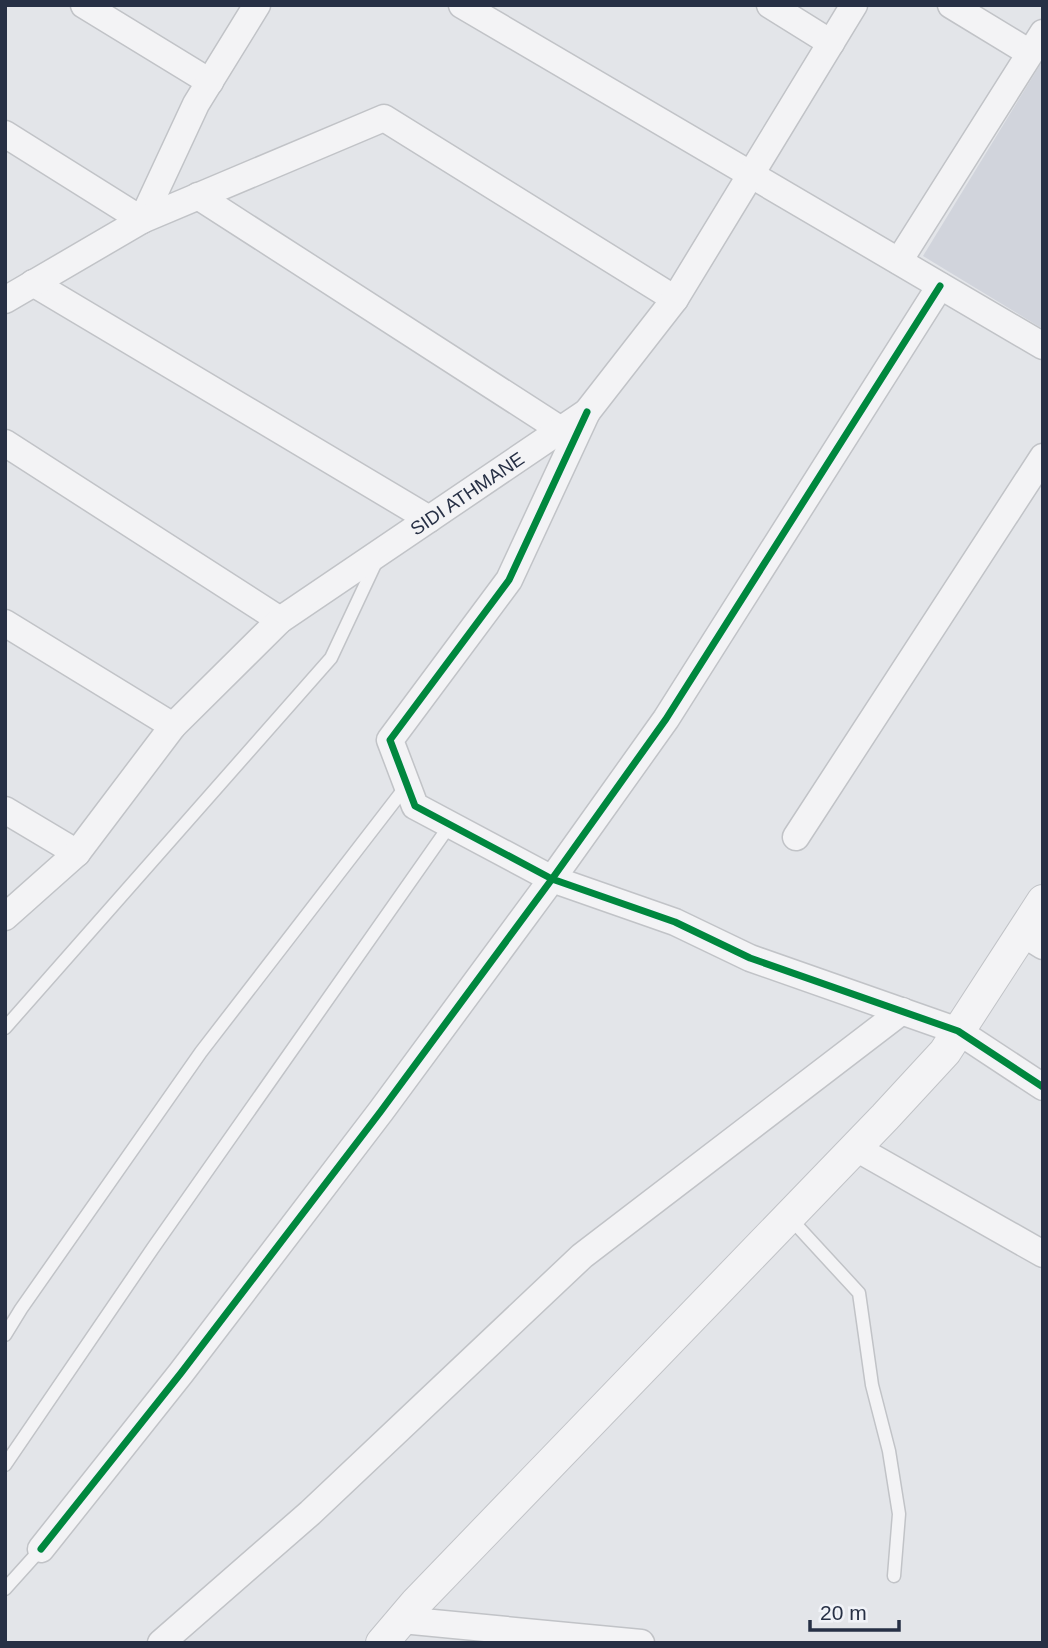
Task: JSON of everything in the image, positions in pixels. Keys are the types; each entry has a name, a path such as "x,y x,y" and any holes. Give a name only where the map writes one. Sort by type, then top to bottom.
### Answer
{"street":[{"path":"84,5 210,82"},
{"path":"142,220 196,104 257,5"},
{"path":"462,5 1043,346"},
{"path":"770,5 831,43"},
{"name":"SIDI ATHMANE","path":"5,917 76,853 173,726 280,620 587,412 675,299 854,5"},
{"path":"899,261 1036,43 951,5"},
{"path":"5,300 142,220 384,118 675,299"},
{"path":"5,134 142,220"},
{"path":"198,196 561,429"},
{"path":"33,284 429,519"},
{"path":"41,1549 206,1340 381,1111 666,719 940,286"},
{"path":"587,412 509,580 390,740 415,806 552,879 675,922 750,958 958,1031 1043,1087"},
{"path":"5,443 280,620"},
{"path":"796,837 1043,457"},
{"path":"5,623 173,726"},
{"path":"5,810 76,853"},
{"path":"392,1631 945,1052 958,1031 1032,939 1043,901"},
{"path":"160,1643 310,1513 582,1256 902,1011"},
{"path":"856,1148 1043,1254"},
{"path":"392,1631 641,1643"}],"lane":[{"path":"5,1028 331,658 381,552"},
{"path":"5,1335 201,1052 407,785"},
{"path":"5,1465 153,1248 450,825"},
{"path":"789,1217 859,1293 872,1385 889,1451 899,1514 894,1576"},
{"path":"5,1589 41,1549"}],"shaded area":[{"path":"1043,60 1043,329 923,256"}],"cycle path":[{"path":"587,412 509,580 390,740 415,806 552,879 666,719 940,286"},
{"path":"41,1549 181,1373 381,1111 552,879 675,922 750,958 958,1031 1043,1087"}]}
